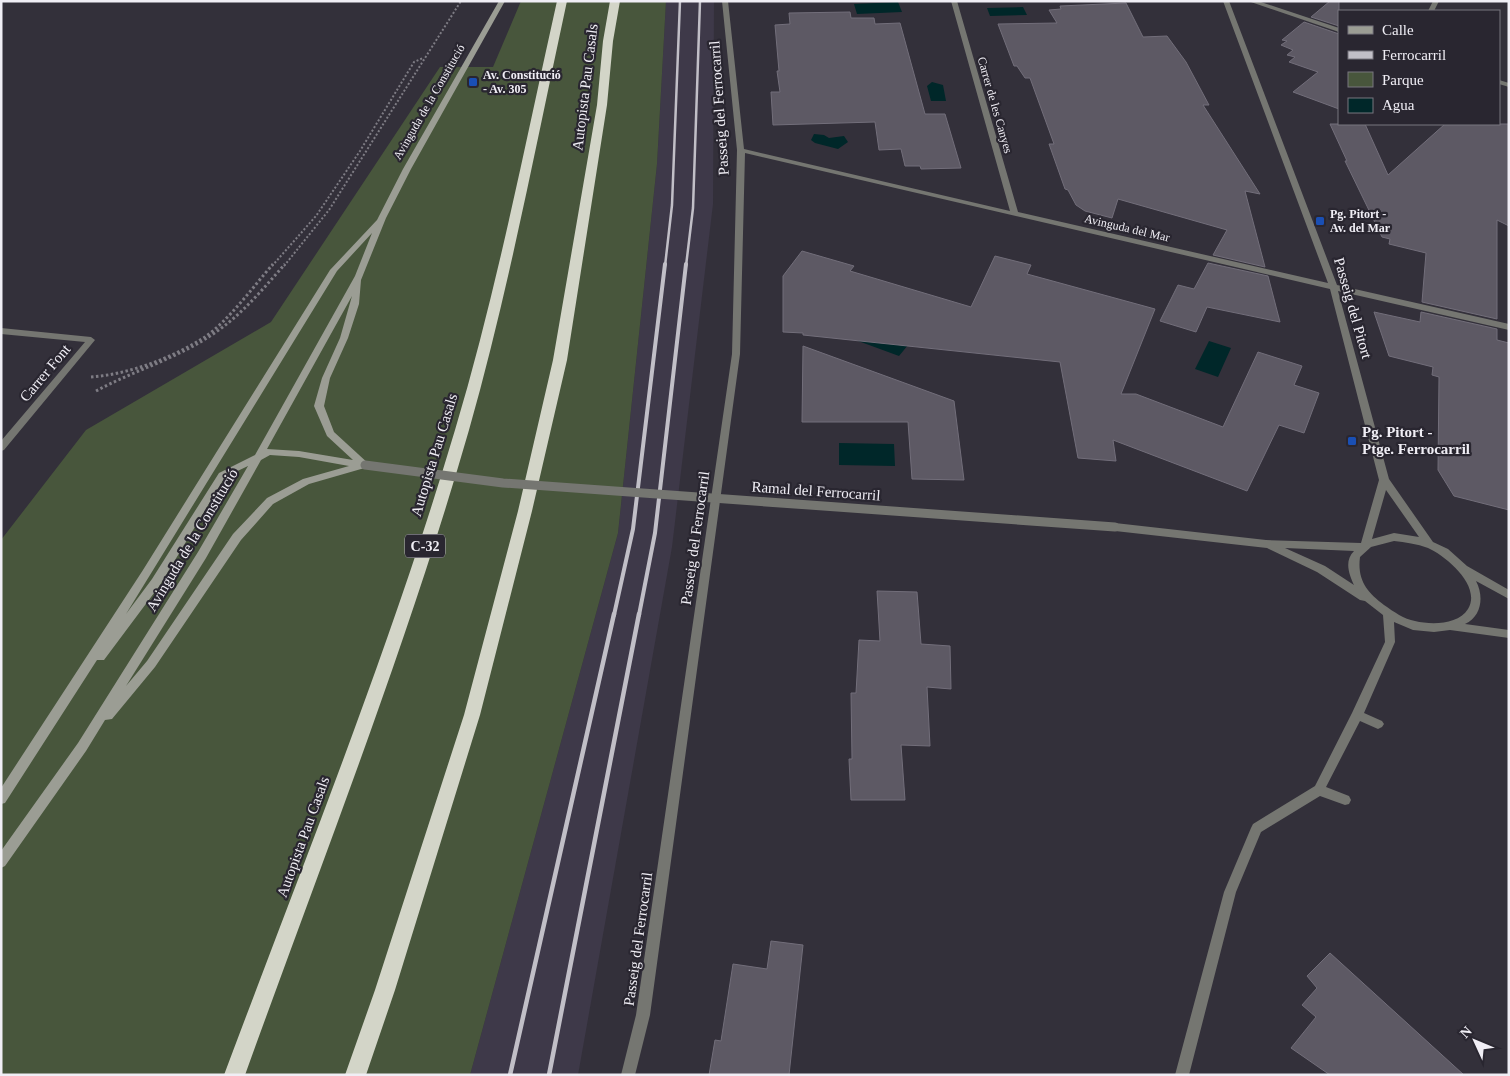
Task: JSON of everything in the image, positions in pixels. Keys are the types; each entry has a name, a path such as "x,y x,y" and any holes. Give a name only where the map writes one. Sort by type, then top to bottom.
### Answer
{"highway":[{"name":"Autopista Pau Casals","path":"234,1075 405,610 462,429 505,259 562,1"},
{"name":"Autopista Pau Casals","path":"355,1075 385,990 472,715 525,511 560,360 602,105 608,41 615,1"}],"street":[{"name":"Avinguda de la Constitució","path":"1,862 82,747 202,555 358,276 382,218 407,169 502,1"},
{"name":"Passeig del Ferrocarril","path":"628,1075 643,1015 736,354 741,150 725,1"},
{"name":"Carrer de les Canyes","path":"954,1 1015,214"},
{"name":"Passeig del Pitort","path":"1226,1 1333,286 1384,480"},
{"path":"1251,1 1338,30"},
{"name":"Avinguda del Mar","path":"741,150 1509,327"},
{"name":"Avinguda de la Constitució","path":"1,799 147,572 334,270 382,218"},
{"path":"358,276 355,304 344,338 326,378 319,406 330,434 365,465"},
{"name":"Carrer Font","path":"1,331 91,340 1,448"},
{"path":"45,730 156,582 222,475 269,452 299,454 365,465"},
{"path":"82,747 151,664 236,537 270,501 306,481 365,465"},
{"name":"Ramal del Ferrocarril","path":"365,465 503,483 1115,527 1266,544"},
{"path":"1384,480 1429,544"},
{"path":"1371,602 1359,587 1353,572 1354,559 1363,546 1384,480"},
{"path":"1266,544 1363,546 1378,538 1411,539 1429,544 1443,551 1466,570 1509,595"},
{"path":"1266,544 1321,569 1388,614 1410,624 1431,628 1450,626 1509,634"},
{"path":"1450,626 1465,620 1474,611 1478,598 1474,584 1466,570"},
{"path":"1182,1075 1230,892 1257,828 1319,790 1357,715 1390,642 1388,614"},
{"path":"1357,715 1378,724"},
{"path":"1319,790 1345,800"}],"path":[{"path":"96,391 116,380 184,351 211,336 249,305 301,246 329,210 461,1"},
{"path":"56,381 115,375 169,356 206,336 228,315 316,216 360,151 414,62 424,58"}],"shaded area":[{"path":"666,1 714,1 713,204 672,547 578,1075 470,1075 618,533 657,164"}],"green space":[{"path":"521,1 666,1 657,164 618,533 470,1075 1,1075 1,540 86,430 271,322 440,67 493,67"}],"water":[{"path":"898,2 902,12 857,14 854,4"},
{"path":"1023,7 1027,15 990,16 987,8"},
{"path":"932,82 943,85 946,101 931,101 927,86"},
{"path":"814,134 824,135 829,138 844,136 848,142 838,149 815,143 811,140"},
{"path":"850,338 913,339 899,356"},
{"path":"1209,341 1231,348 1218,377 1195,369"},
{"path":"839,443 894,444 895,466 839,465"}],"building":[{"path":"1330,1 1339,1 1338,26 1311,17"},
{"path":"1126,3 1143,37 1167,36 1186,62 1209,105 1203,105 1260,194 1245,191 1265,267 1213,255 1227,230 1118,199 1112,218 1085,211 1076,205 1068,190 1065,189 1049,144 1054,144 1030,78 1025,78 1017,66 1014,66 998,24 1057,23 1049,10 1061,9 1060,6"},
{"path":"850,12 851,18 874,18 875,24 900,23 925,114 945,114 961,168 921,169 920,166 905,166 901,149 879,150 875,122 773,125 771,92 780,92 775,25 790,24 789,13"},
{"path":"1304,22 1338,34 1338,109 1293,92 1318,72 1289,62 1295,57 1287,55 1293,50 1281,45 1287,41 1282,40"},
{"path":"1330,124 1365,125 1388,175 1444,125 1509,124 1509,226 1497,220 1497,319 1422,302 1426,253 1389,244 1390,239 1382,237 1345,161 1347,161"},
{"path":"802,251 854,266 850,271 971,307 995,256 1031,265 1027,274 1155,309 1121,394 1136,394 1223,427 1258,352 1302,366 1294,385 1319,393 1304,433 1279,425 1247,491 1113,440 1116,461 1078,458 1060,362 783,332 783,276"},
{"path":"1208,263 1268,276 1280,322 1207,307 1196,332 1160,321 1178,285 1194,289"},
{"path":"1374,312 1420,322 1421,312 1497,329 1497,340 1509,343 1509,510 1454,496 1438,470 1439,377 1432,375 1433,367 1389,356"},
{"path":"803,346 954,401 964,480 912,479 908,422 802,422"},
{"path":"877,591 917,592 921,644 950,646 951,689 927,687 930,746 901,745 905,800 851,800 849,759 852,759 851,693 856,693 859,640 880,641"},
{"path":"771,941 803,945 789,1075 709,1075 715,1040 721,1041 733,964 767,969"},
{"path":"1330,953 1464,1075 1330,1075 1291,1048 1316,1017 1302,1005 1317,988 1307,976"}],"railway":[{"path":"665,266 672,205 680,1"},
{"path":"686,266 693,208 700,1"},
{"path":"614,615 633,529 665,264"},
{"path":"639,615 655,533 686,264"},
{"path":"510,1075 614,614"},
{"path":"549,1075 639,614"}],"place":[{"name":"Av. Constitució - Av. 305","path":"473,82"},
{"name":"Pg. Pitort - Av. del Mar","path":"1320,221"},
{"name":"Pg. Pitort - Ptge. Ferrocarril","path":"1352,441"}]}
